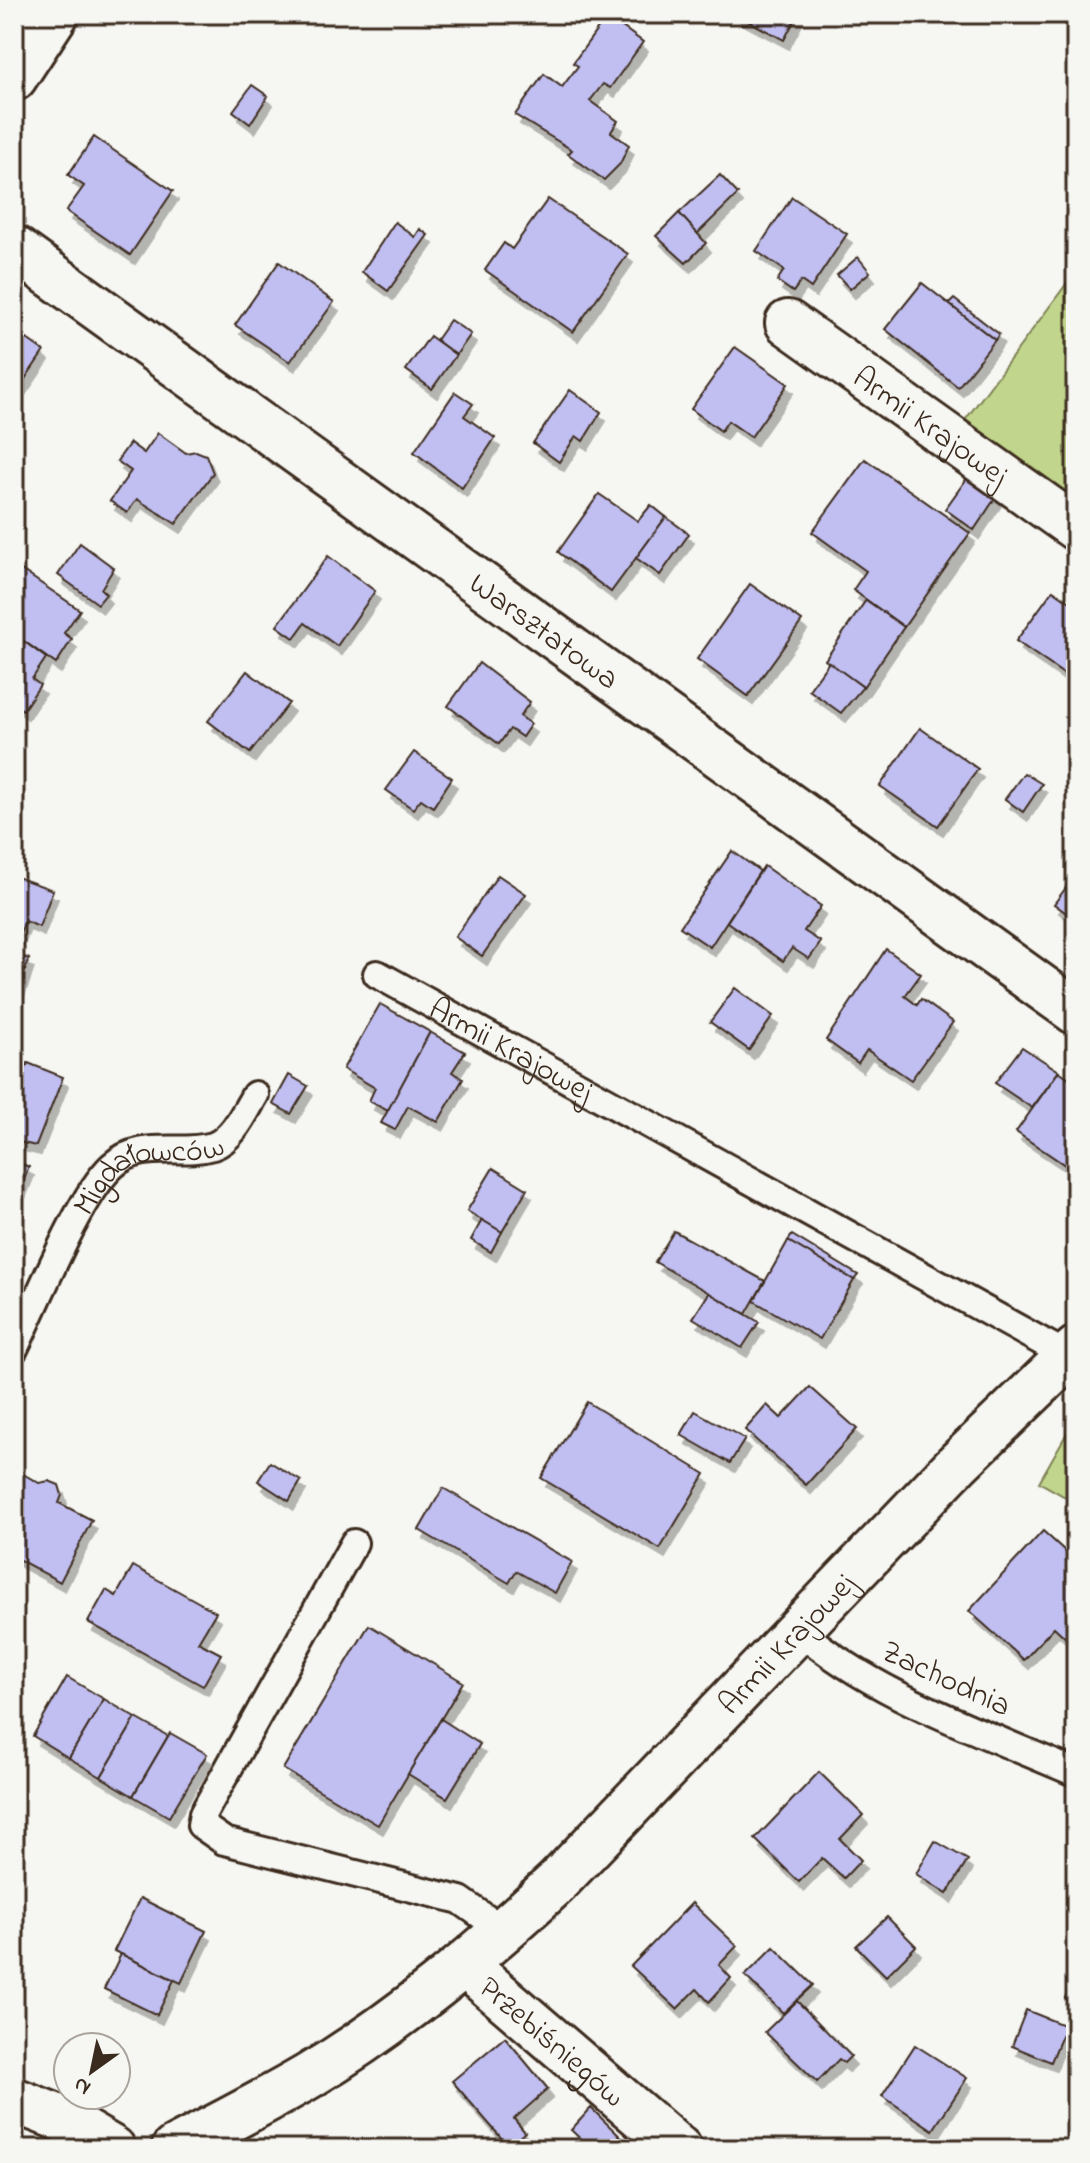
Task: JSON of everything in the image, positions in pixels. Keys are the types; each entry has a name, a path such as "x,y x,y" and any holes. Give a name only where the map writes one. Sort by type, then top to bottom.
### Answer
{"street":[{"path":"14,78 56,14"},
{"name":"Warsztatowa","path":"14,248 1076,1012"},
{"name":"Armii Krajowej","path":"788,323 1076,528"},
{"name":"Armii Krajowej","path":"174,2149 310,2075 402,2013 504,1931 556,1883 958,1463 1072,1352"},
{"name":"Przebiśniegów","path":"465,1965 679,2149"},
{"path":"14,2100 60,2118 113,2149"}],"lane":[{"name":"Armii Krajowej","path":"377,974 1072,1352"},
{"name":"Migdałowców","path":"14,1349 86,1202 113,1165 144,1149 214,1146 236,1128 255,1095"},
{"path":"354,1543 203,1814 201,1825 224,1841 460,1900 504,1931"},
{"name":"Zachodnia","path":"798,1629 825,1653 860,1676 1076,1773"}],"green space":[{"path":"1076,271 1076,503 963,423"},
{"path":"1076,1417 1076,1503 1039,1482"}],"building":[{"path":"735,14 798,14 784,40"},
{"path":"607,16 643,42 610,88 603,84 590,101 618,121 611,132 629,145 620,164 604,180 568,154 572,150 515,115 544,74 562,87 578,66 573,63"},
{"path":"252,85 268,96 250,124 233,111"},
{"path":"94,137 173,191 130,255 66,211 84,186 68,175"},
{"path":"720,175 738,194 697,234 679,213"},
{"path":"792,197 847,234 811,288 801,281 793,292 777,281 784,270 756,251"},
{"path":"548,199 628,254 573,332 485,270 504,243 512,249"},
{"path":"679,213 706,243 686,263 656,236"},
{"path":"395,222 415,237 420,229 428,235 388,291 362,272"},
{"path":"858,257 870,272 850,289 837,275"},
{"path":"279,262 334,302 290,362 235,325"},
{"path":"922,283 995,340 958,387 885,329"},
{"path":"954,299 999,334 995,340 949,304"},
{"path":"450,320 471,334 456,355 436,340"},
{"path":"14,330 44,351 14,395"},
{"path":"430,336 456,355 432,389 406,370"},
{"path":"735,347 788,384 751,437 728,421 721,431 691,409"},
{"path":"570,390 601,412 583,441 576,436 559,462 533,443"},
{"path":"455,392 473,404 464,416 495,438 462,488 414,452"},
{"path":"158,433 186,453 196,451 206,455 213,473 176,524 137,499 127,513 110,501 131,471 117,461 130,443 144,453"},
{"path":"865,459 970,533 904,627 853,590 866,571 812,532"},
{"path":"968,477 996,497 974,530 945,509"},
{"path":"599,494 638,521 651,505 666,517 611,592 558,552"},
{"path":"666,517 689,534 660,575 636,558"},
{"path":"80,543 114,568 101,589 106,594 98,604 58,575"},
{"path":"328,556 375,591 337,646 305,623 294,638 277,626"},
{"path":"14,565 80,610 64,633 72,639 56,664 14,634"},
{"path":"750,584 802,621 748,696 697,659"},
{"path":"1053,590 1076,606 1076,659 1065,675 1016,641"},
{"path":"866,600 904,627 863,687 825,660"},
{"path":"14,634 46,658 32,679 40,685 23,710 14,704"},
{"path":"829,662 863,687 841,713 809,690"},
{"path":"479,663 530,702 520,716 531,724 522,737 510,729 499,744 448,706"},
{"path":"247,671 289,703 250,753 208,721"},
{"path":"920,728 978,769 938,826 880,786"},
{"path":"414,752 452,778 433,807 421,799 413,809 386,790"},
{"path":"1024,773 1042,784 1023,812 1005,799"},
{"path":"732,851 760,871 710,947 680,927"},
{"path":"764,866 821,906 804,931 821,942 809,959 792,948 783,961 727,922"},
{"path":"1076,874 1076,920 1054,904"},
{"path":"498,875 526,894 482,956 455,937"},
{"path":"14,876 53,890 39,927 25,921 14,949"},
{"path":"886,949 921,974 905,996 917,1005 921,999 953,1022 911,1080 867,1050 858,1063 826,1040"},
{"path":"14,954 29,959 16,996 14,995"},
{"path":"735,988 773,1016 749,1050 710,1022"},
{"path":"380,1004 430,1032 388,1111 369,1101 375,1088 343,1069"},
{"path":"430,1032 465,1052 452,1072 463,1079 438,1122 408,1106 395,1130 381,1123"},
{"path":"1022,1047 1059,1071 1032,1108 995,1083"},
{"path":"28,1063 63,1077 36,1146 14,1141 14,1074 22,1077"},
{"path":"1059,1071 1076,1083 1076,1155 1068,1167 1016,1132"},
{"path":"289,1075 308,1086 291,1114 273,1104"},
{"path":"14,1160 29,1167 14,1204"},
{"path":"493,1168 527,1189 502,1232 467,1211"},
{"path":"482,1220 502,1232 491,1252 471,1240"},
{"path":"674,1231 765,1281 746,1314 655,1262"},
{"path":"792,1235 858,1275 854,1280 788,1241"},
{"path":"788,1241 854,1280 820,1339 754,1301"},
{"path":"709,1293 759,1322 742,1348 693,1318"},
{"path":"810,1387 857,1429 806,1485 745,1430 767,1405 781,1418"},
{"path":"587,1402 705,1474 660,1549 541,1478"},
{"path":"695,1411 745,1439 730,1463 681,1435"},
{"path":"270,1462 301,1481 289,1501 258,1481"},
{"path":"16,1470 39,1483 49,1481 59,1485 62,1495 59,1503 92,1520 60,1582 14,1557"},
{"path":"443,1488 572,1562 555,1593 516,1571 509,1583 419,1530"},
{"path":"1043,1531 1076,1561 1076,1633 1069,1641 1054,1627 1024,1660 969,1611"},
{"path":"133,1566 216,1612 198,1642 221,1654 203,1686 88,1622 106,1590 116,1596"},
{"path":"369,1625 463,1682 378,1825 283,1769"},
{"path":"67,1677 104,1699 69,1758 33,1736"},
{"path":"104,1699 136,1718 101,1777 69,1758"},
{"path":"136,1718 168,1736 133,1796 101,1777"},
{"path":"441,1719 480,1744 447,1798 408,1774"},
{"path":"170,1733 207,1754 169,1817 133,1796"},
{"path":"819,1772 863,1815 840,1839 861,1860 844,1878 822,1858 799,1882 755,1839"},
{"path":"935,1841 968,1860 947,1894 916,1874"},
{"path":"140,1898 206,1931 181,1983 114,1951"},
{"path":"692,1903 737,1946 719,1965 731,1978 709,2002 697,1989 677,2009 631,1966"},
{"path":"887,1917 916,1946 886,1976 856,1946"},
{"path":"774,1947 813,1985 783,2013 745,1976"},
{"path":"121,1954 174,1980 157,2015 104,1989"},
{"path":"1076,1971 1076,2002 1065,1998"},
{"path":"797,2001 851,2056 844,2063 839,2059 817,2082 765,2032"},
{"path":"1026,2010 1066,2026 1051,2062 1012,2046"},
{"path":"505,2037 548,2089 514,2119 525,2132 509,2147 452,2081"},
{"path":"915,2045 967,2078 933,2130 882,2096"},
{"path":"591,2108 633,2149 591,2149 571,2130"}]}
